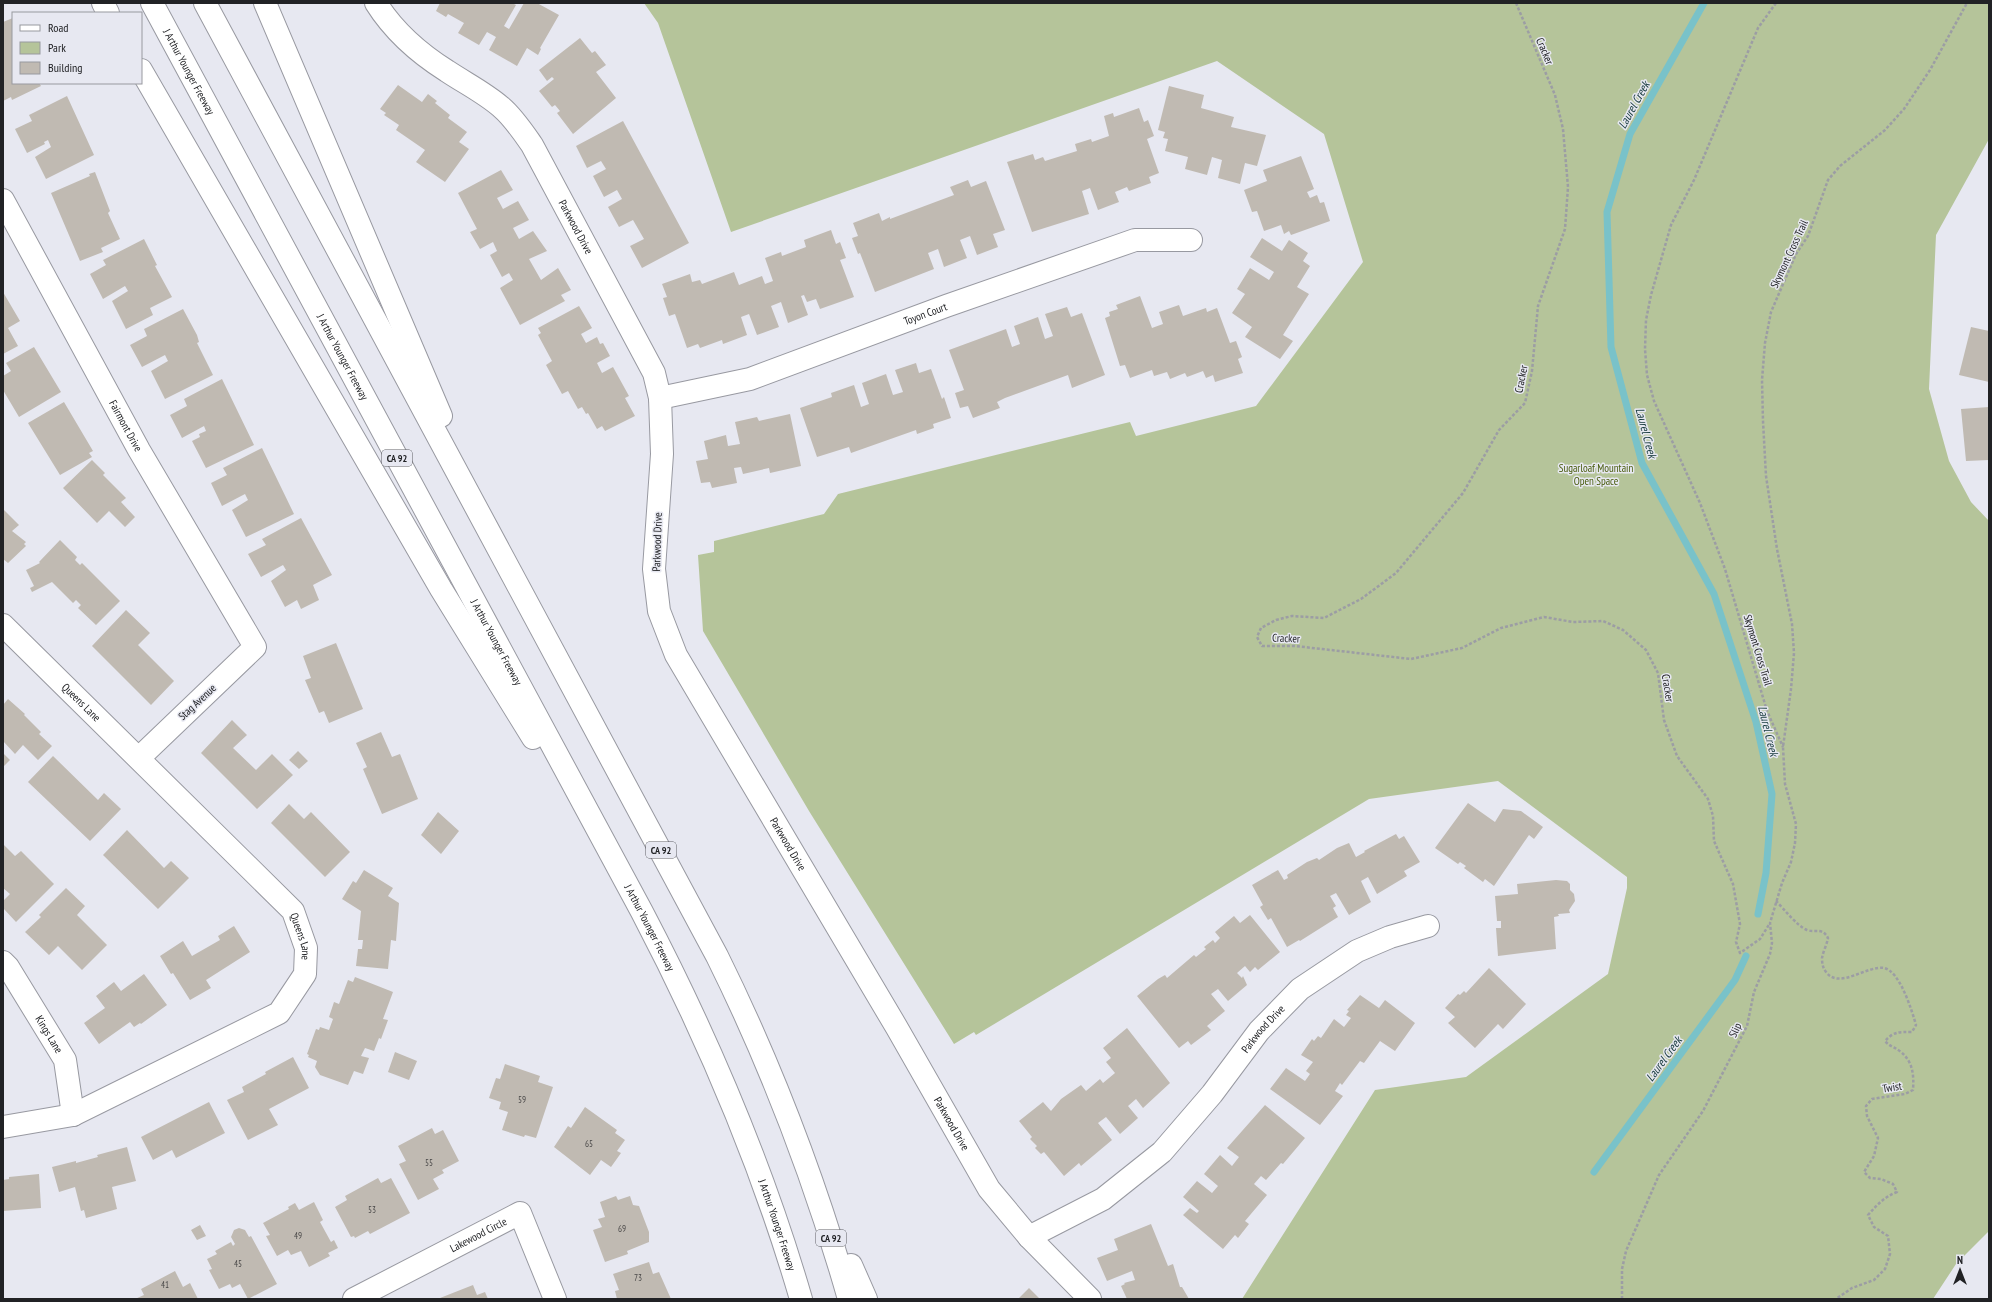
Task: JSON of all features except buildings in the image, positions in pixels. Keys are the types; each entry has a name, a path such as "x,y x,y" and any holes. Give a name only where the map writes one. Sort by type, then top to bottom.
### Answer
{"main road":[{"path":"103,3 108,12"},
{"name":"J Arthur Younger Freeway","path":"152,3 642,912 706,1040 743,1127 776,1217 801,1299"},
{"name":"CA 92","path":"205,3 720,962 777,1087 811,1178 849,1299"},
{"path":"265,3 490,533"},
{"name":"Parkwood Drive","path":"376,3 394,27 420,50 445,70 501,107 518,126 532,145 630,326 654,373 660,398 662,454 654,569 659,611 676,655 893,1021 989,1189 1029,1237 1103,1199 1162,1152 1212,1094 1259,1031 1300,989 1357,951 1390,937 1428,926"},
{"path":"142,72 441,589 642,912"},
{"name":"Fairmont Drive","path":"3,200 139,450 255,647"},
{"name":"Toyon Court","path":"660,398 750,379 946,306 1135,240 1191,240"},
{"name":"Queens Lane","path":"3,625 293,911 306,948 305,974 279,1013 73,1115 3,1127"},
{"name":"Stag Avenue","path":"139,758 255,647"},
{"name":"Kings Lane","path":"3,962 8,967 65,1060 73,1115"},
{"path":"811,1178 866,1299"},
{"name":"Lakewood Circle","path":"354,1299 520,1213 555,1299"},
{"path":"1029,1237 1090,1299"}],"path":[{"name":"Cracker","path":"1516,3 1555,95 1563,129 1568,187 1565,229 1538,306 1532,371 1525,403 1499,430 1463,492 1396,573 1361,599 1324,618 1292,616 1276,620 1261,628 1257,637 1262,646 1295,646 1411,659 1462,648 1501,628 1544,617 1573,622 1603,621 1623,630 1646,650 1658,673 1664,720 1677,756 1708,799 1712,816 1714,841 1734,884 1740,924 1736,942 1740,953 1760,939 1770,923"},
{"name":"Skymont Cross Trail","path":"1776,3 1758,28 1694,180 1671,225 1651,295 1646,320 1645,349 1647,375 1654,402 1700,504 1725,569 1767,711 1783,747"},
{"name":"Skymont Cross Trail","path":"1783,747 1791,689 1794,653 1792,624 1766,476 1762,380 1765,343 1771,312 1796,254 1808,236 1828,180 1840,166 1886,130 1904,109 1930,70 1967,3"},
{"name":"Slip","path":"1622,1299 1622,1269 1626,1251 1659,1175 1703,1111 1747,1026 1754,992 1770,954 1772,943 1770,923 1776,901 1791,862 1795,843 1796,824 1785,784 1783,747"},
{"name":"Twist","path":"1776,901 1798,924 1807,930 1821,930 1826,933 1828,938 1822,957 1823,967 1828,975 1840,979 1857,975 1870,969 1885,968 1895,976 1905,994 1916,1025 1912,1032 1898,1031 1891,1034 1886,1040 1890,1047 1900,1052 1910,1062 1914,1074 1913,1090 1905,1094 1872,1099 1866,1106 1867,1116 1878,1138 1874,1156 1864,1172 1870,1178 1881,1179 1893,1184 1897,1192 1888,1196 1877,1204 1868,1215 1874,1227 1888,1236 1890,1254 1885,1269 1874,1280 1852,1288 1836,1299"}],"green space":[{"name":"Sugarloaf Mountain Open Space","path":"644,3 1989,3 1989,139 1936,235 1929,389 1949,461 1971,502 1989,521 1989,1231 1956,1264 1933,1299 1242,1299 1375,1090 1466,1077 1608,974 1627,888 1627,877 1498,781 1369,799 976,1035 974,1032 954,1044 809,811 703,631 698,555 714,552 714,541 824,514 838,494 1130,422 1136,436 1256,406 1363,262 1324,134 1217,61 731,232 658,23"}],"waterway":[{"name":"Laurel Creek","path":"1704,3 1630,134 1607,212 1611,347 1642,463 1714,594 1756,722 1772,794 1766,873 1758,914"},
{"name":"Laurel Creek","path":"1594,1172 1735,980 1746,956"}]}
